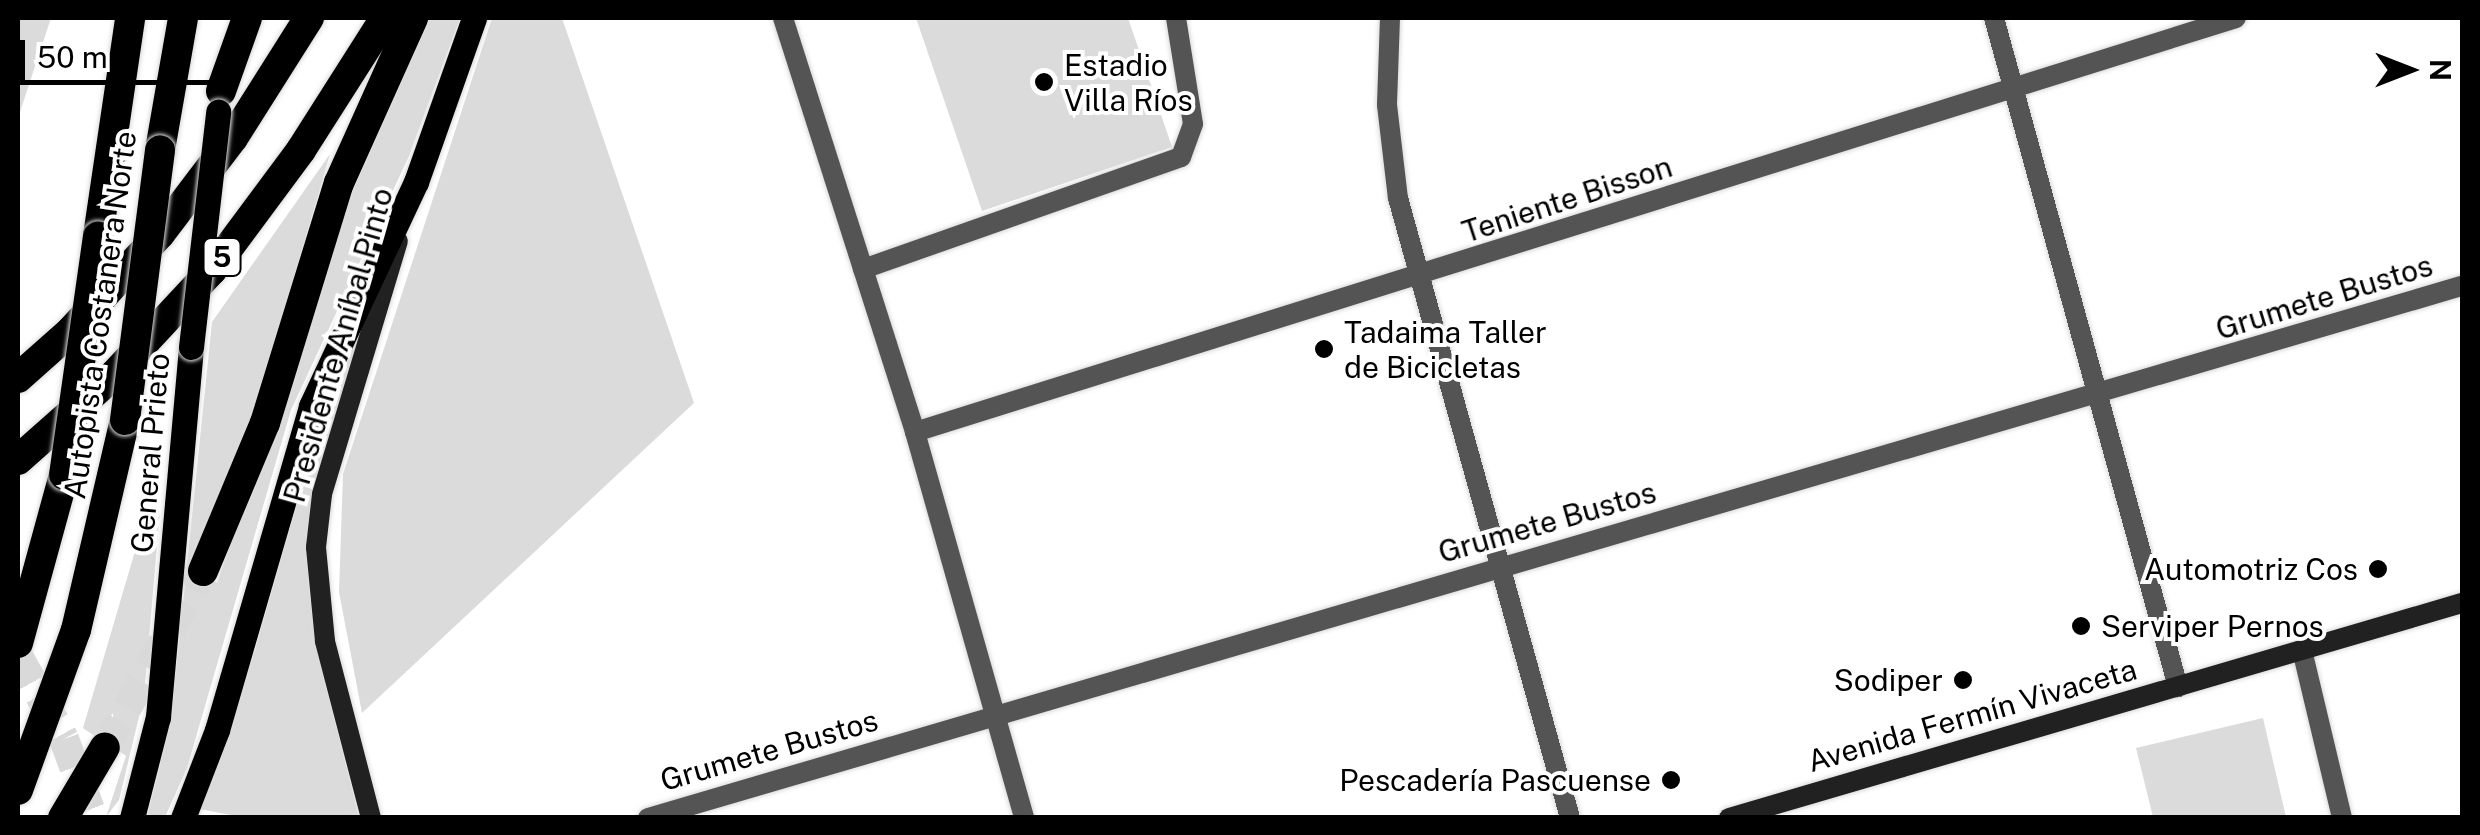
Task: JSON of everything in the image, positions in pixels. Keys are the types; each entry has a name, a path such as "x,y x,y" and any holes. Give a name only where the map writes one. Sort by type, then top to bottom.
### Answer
{"highway":[{"name":"Autopista Costanera Norte","path":"18,643 64,475 130,18"},
{"name":"Autopista Costanera Norte","path":"18,790 76,630 125,420 160,150 183,18"},
{"path":"219,101 234,18"},
{"path":"219,101 246,18"},
{"name":"5","path":"18,378 72,332 160,234 233,138 308,18"},
{"name":"5","path":"18,460 114,376 212,270 301,150 384,18"},
{"path":"203,571 265,423 339,183 414,18"},
{"path":"64,818 106,747"}],"main road":[{"path":"183,818 228,697 310,406 416,182 474,18"},
{"name":"General Prieto","path":"132,818 158,718 191,348 219,101"},
{"name":"Presidente Aníbal Pinto","path":"371,818 325,641 318,528 332,460 416,182"},
{"name":"Avenida Fermín Vivaceta","path":"1728,818 2462,603"}],"street":[{"path":"784,18 914,432 1024,818"},
{"path":"863,269 1181,157 1193,124 1176,18"},
{"path":"1390,18 1388,133 1418,278 1570,818"},
{"path":"1994,18 2178,686"},
{"name":"Teniente Bisson","path":"914,432 1418,278 2236,18"},
{"name":"Grumete Bustos","path":"648,818 1498,567 2098,398 2462,286"},
{"path":"2302,650 2342,818"}],"shaded area":[{"path":"18,18 51,18 18,118"},
{"path":"430,18 460,18 409,156 291,410 187,768 165,817 147,818 171,720 212,322 330,154 254,413 194,566 217,583 354,188"},
{"path":"492,18 562,18 694,403 362,713 339,592 343,474"},
{"name":"Estadio Villa Ríos","path":"916,18 1128,18 1172,147 982,211"},
{"path":"369,314 309,534 308,578 315,643 359,817 247,818 199,809 255,650 322,416"},
{"path":"148,507 160,511 144,696 119,800 106,817 126,756 115,748 113,713 96,737 83,728"},
{"path":"2263,718 2286,817 2153,817 2136,748"}],"tunnel":[{"path":"105,747 203,571"},
{"path":"18,656 64,739 93,818"}],"place":[{"name":"Estadio Villa Ríos","path":"1044,82"},
{"name":"Tadaima Taller de Bicicletas","path":"1324,349"},
{"name":"Automotriz Cos","path":"2378,569"},
{"name":"Serviper Pernos","path":"2081,626"},
{"name":"Sodiper","path":"1963,680"},
{"name":"Pescadería Pascuense","path":"1671,780"}]}
